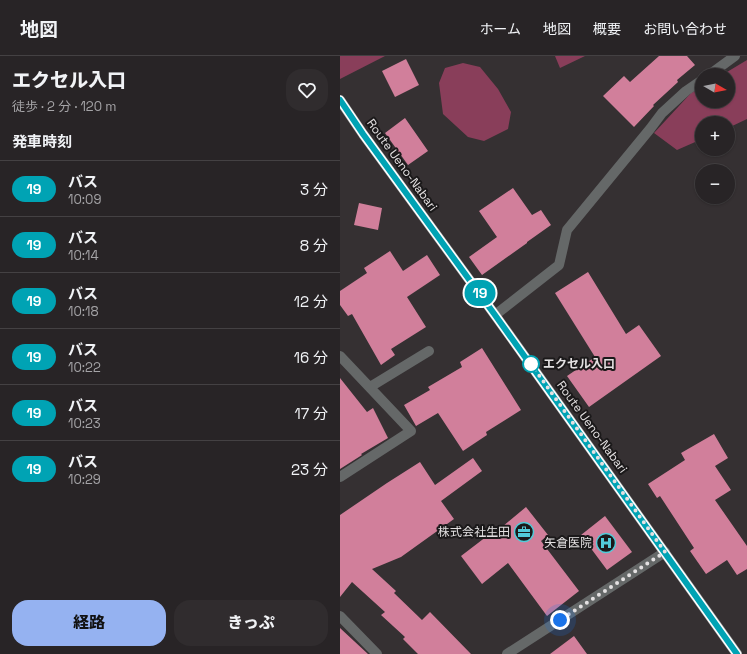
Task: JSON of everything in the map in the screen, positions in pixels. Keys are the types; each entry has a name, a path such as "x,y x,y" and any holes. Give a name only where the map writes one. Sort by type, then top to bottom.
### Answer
{"main road":[{"name":"Route Ueno-Nabari","path":"340,100 737,654"}],"street":[{"path":"719,68 735,56"},
{"path":"495,315 559,265 567,230 650,129 662,112 695,85"},
{"path":"370,387 429,351"},
{"path":"340,356 411,431 340,476"},
{"path":"507,654 665,552"},
{"path":"340,616 378,654"}],"shaded area":[{"path":"340,56 385,56 340,79"},
{"path":"555,56 585,56 560,68"},
{"path":"747,60 747,119 735,125 735,116 695,116 695,142 677,150 654,133 691,93 695,91 695,108 735,108 735,68 734,68"},
{"path":"463,63 480,67 498,89 511,112 508,129 484,141 468,137 443,114 439,83 445,68"}],"building":[{"path":"659,56 687,56 695,65 677,80 678,82 653,105 654,106 634,127 603,96 624,76 630,82"},
{"path":"406,59 419,85 395,97 382,71"},
{"path":"405,118 428,151 408,165 385,133"},
{"path":"513,188 532,215 541,210 551,225 482,275 469,257 497,237 479,211"},
{"path":"359,203 382,208 378,230 354,225"},
{"path":"390,251 403,271 427,255 440,275 407,297 426,327 391,349 395,355 381,365 352,314 348,316 340,305 340,291 367,273 364,268"},
{"path":"588,272 626,334 639,325 661,356 589,407 567,376 595,357 555,293"},
{"path":"482,348 521,410 486,432 487,435 463,451 438,413 416,426 404,405 430,390 428,387 462,367 460,362"},
{"path":"340,378 367,412 373,408 388,438 361,454 362,455 340,469"},
{"path":"714,434 728,458 715,466 731,490 715,500 747,546 747,569 737,575 727,560 706,574 690,551 694,548 660,496 657,498 648,484 685,460 681,453"},
{"path":"473,458 482,471 441,501 454,519 401,557 372,569 396,591 394,593 422,620 430,612 471,654 418,654 403,639 405,637 381,615 385,612 352,582 340,597 340,515 420,462 435,485"},
{"path":"526,507 548,535 541,541 579,591 547,616 508,563 482,584 461,556 495,530 496,532"},
{"name":"矢倉医院","path":"605,516 632,552 607,570 581,535"},
{"path":"340,628 368,654 340,654"},
{"path":"574,636 587,654 550,654"}],"bus line":[{"name":"19","path":"340,100 363,134 487,303 737,654"}],"place":[{"name":"エクセル入口","path":"531,364"},
{"name":"株式会社生田","path":"524,532"},
{"name":"矢倉医院","path":"606,543"}],"route":[{"path":"531,364 665,552 560,620"}]}
